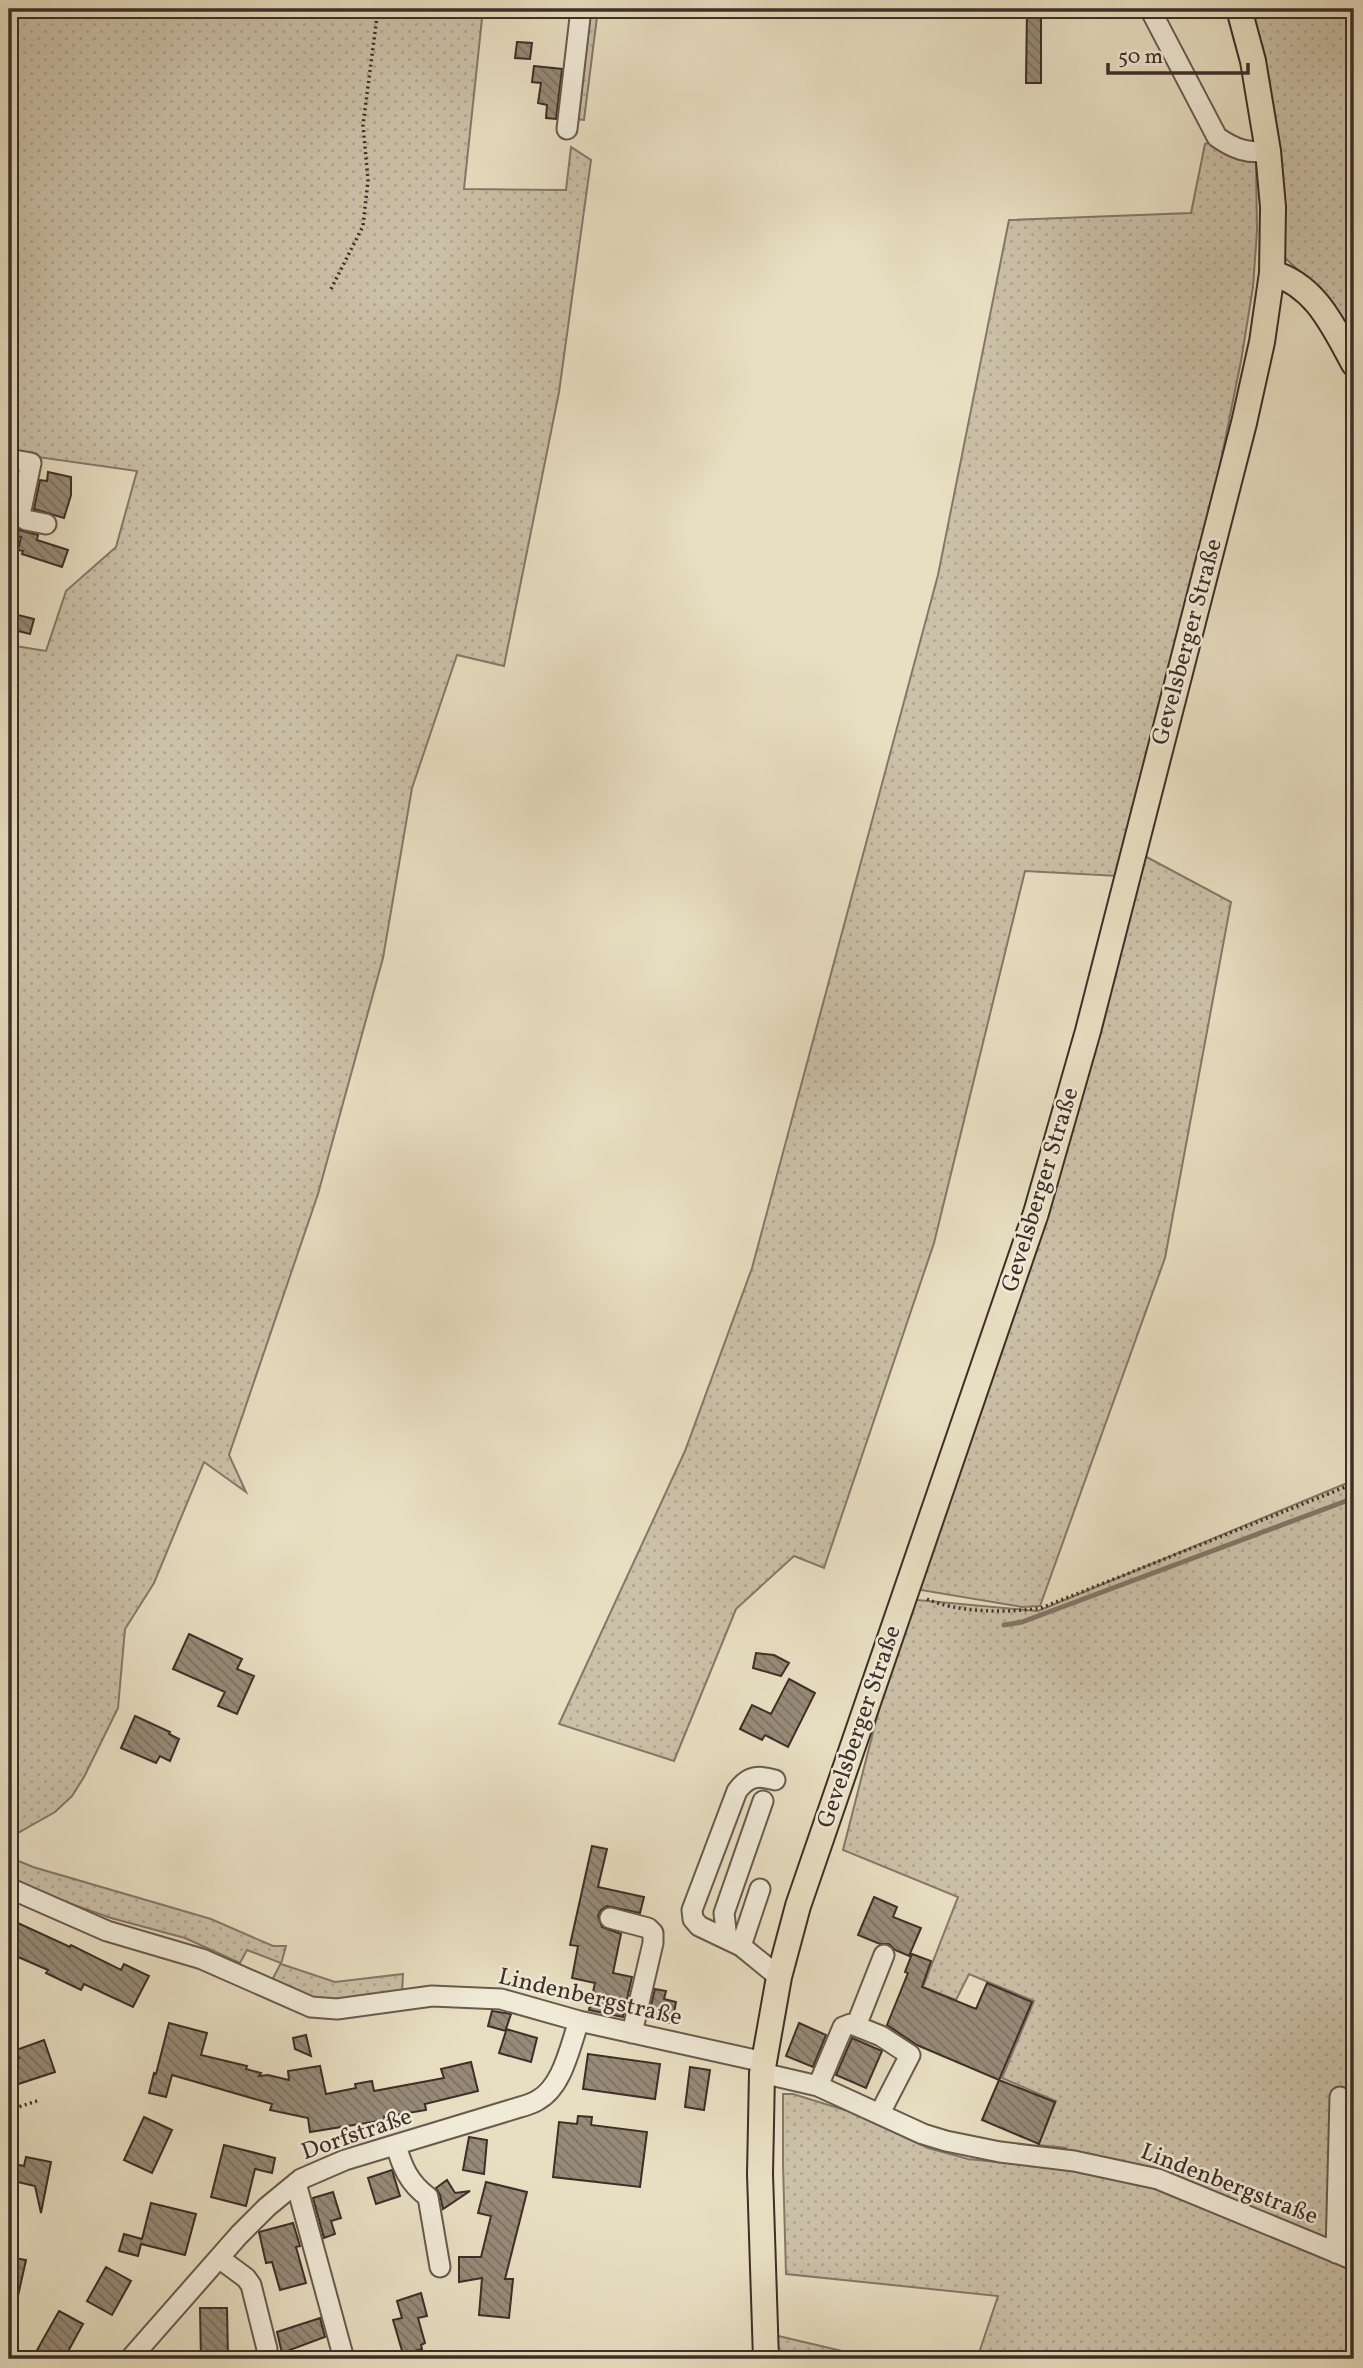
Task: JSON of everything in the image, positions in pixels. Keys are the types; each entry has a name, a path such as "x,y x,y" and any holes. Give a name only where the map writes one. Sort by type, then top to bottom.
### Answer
{"main road":[{"name":"Gevelsberger Straße","path":"765,2359 760,2174 763,2067 779,1976 798,1906 972,1406 1065,1117 1262,342 1272,273 1273,207 1268,151 1253,61 1239,9"},
{"path":"1272,273 1292,279 1311,295 1354,364"}],"street":[{"path":"567,129 581,9"},
{"path":"1150,9 1217,137 1249,153 1268,151"},
{"path":"9,459 31,463 20,515 26,520 46,524"},
{"path":"775,1780 760,1776 751,1778 737,1791 692,1910 693,1919 699,1926 734,1943 779,1976"},
{"path":"734,1943 724,1913 762,1801"},
{"name":"Lindenbergstraße","path":"9,1888 107,1931 202,1959 311,2007 337,2009 432,1996 501,1999 763,2067 818,2086 923,2134 971,2148 1074,2161 1158,2179 1345,2257"},
{"path":"734,1943 760,1889"},
{"path":"610,1918 648,1928 653,1933 632,2033"},
{"path":"856,2026 884,1955"},
{"name":"Dorfstraße","path":"130,2359 267,2207 296,2183 345,2161 540,2099 559,2076 579,2021"},
{"path":"818,2086 844,2027 851,2024 881,2036 910,2055 880,2113"},
{"path":"1340,2097 1345,2257"},
{"path":"396,2145 402,2166 414,2187 428,2197 440,2267"},
{"path":"296,2183 344,2359"},
{"path":"219,2258 251,2284 267,2349"}],"path":[{"path":"331,289 363,226 368,180 363,125 378,9"},
{"path":"906,1591 934,1602 983,1610 1019,1612 1041,1608 1348,1486 1354,1486"},
{"path":"9,2110 40,2099"}],"shaded area":[{"path":"9,9 483,9 464,189 566,190 571,147 591,160 559,392 504,666 457,655 412,788 383,958 318,1194 229,1455 246,1492 204,1462 154,1583 125,1629 118,1708 84,1777 72,1796 55,1812 9,1838 9,645 46,651 66,591 116,547 137,471 9,453"},
{"path":"587,9 598,9 584,120 575,119"},
{"path":"1250,9 1354,9 1354,349 1309,280 1284,257 1284,194 1278,132"},
{"path":"1215,140 1256,163 1257,231 1253,287 1206,534 1118,876 1025,871 934,1243 824,1568 794,1556 736,1609 674,1761 559,1724 685,1451 752,1268 938,575 1009,220 1191,213 1205,144"},
{"path":"1141,854 1231,902 1165,1258 1040,1606 1022,1607 915,1589"},
{"path":"1347,1483 1354,1483 1354,2359 977,2359 998,2296 786,2274 783,2094 793,2094 848,2111 928,2148 968,2159 1062,2169 1066,2148 1038,2145 1056,2101 1002,2078 1034,2001 969,1974 956,2000 923,1987 958,1897 843,1850 907,1599 1038,1611"},
{"path":"9,1857 33,1867 211,1919 273,1946 286,1946 281,1964 335,1982 403,1974 402,1995 319,2001 272,1980 281,1963 247,1950 240,1963 185,1938 111,1918 26,1888 9,1878"},
{"path":"770,2334 876,2359 768,2359"}],"building":[{"path":"1027,9 1041,9 1041,83 1026,83"},
{"path":"517,42 532,43 530,59 515,58"},
{"path":"534,66 562,69 556,119 546,118 547,105 538,103 541,83 532,82"},
{"path":"48,472 71,477 71,495 64,518 34,509 40,480 47,481"},
{"path":"9,520 19,530 38,535 37,540 68,550 62,567 22,554 23,551 18,550 21,537 9,535"},
{"path":"18,615 34,619 30,634 14,630"},
{"path":"189,1634 242,1659 237,1669 254,1676 237,1714 218,1706 225,1692 173,1669"},
{"path":"756,1653 774,1655 789,1663 781,1676 753,1668"},
{"path":"789,1679 815,1693 788,1747 765,1735 762,1740 740,1729 752,1705 771,1714"},
{"path":"135,1716 179,1739 170,1761 160,1756 156,1763 121,1748"},
{"path":"592,1846 607,1849 598,1887 644,1897 640,1913 607,1906 598,1916 602,1927 621,1934 613,1973 632,1977 623,2017 589,2010 595,1983 572,1978 578,1946 570,1945"},
{"path":"874,1897 897,1907 893,1917 921,1928 909,1956 889,1944 880,1944 858,1935"},
{"path":"9,1919 121,1970 124,1964 149,1976 133,2007 84,1984 81,1990 46,1973 48,1970 9,1953"},
{"path":"912,1954 931,1961 922,1987 976,2009 987,1983 1032,2002 999,2080 917,2045 887,2025 908,1973 905,1972"},
{"path":"655,1989 666,1991 664,1999 676,2002 672,2023 648,2018"},
{"path":"492,2011 511,2014 506,2029 537,2038 531,2062 499,2053 506,2031 488,2026"},
{"path":"169,2023 207,2033 201,2055 247,2066 246,2069 261,2073 259,2076 268,2075 289,2080 288,2071 320,2066 326,2094 356,2088 355,2084 372,2081 374,2091 444,2078 441,2069 471,2062 478,2091 425,2104 426,2110 384,2117 385,2120 310,2132 308,2118 270,2110 272,2104 172,2075 166,2097 149,2093"},
{"path":"799,2023 826,2035 813,2067 786,2056"},
{"path":"306,2035 311,2056 295,2049 293,2038"},
{"path":"852,2038 882,2051 866,2088 836,2075"},
{"path":"44,2040 55,2072 9,2087 9,2061 19,2058 16,2050"},
{"path":"588,2054 660,2064 655,2099 583,2089"},
{"path":"690,2067 710,2070 704,2110 685,2107"},
{"path":"999,2080 1055,2102 1039,2144 982,2120"},
{"path":"578,2116 592,2117 591,2125 647,2132 640,2187 553,2177 559,2122 577,2124"},
{"path":"144,2117 172,2130 152,2173 124,2160"},
{"path":"469,2137 487,2140 484,2174 463,2170"},
{"path":"224,2145 275,2158 272,2173 255,2169 246,2206 211,2197"},
{"path":"26,2157 51,2162 41,2213 35,2186 9,2180 9,2163 24,2166"},
{"path":"392,2170 400,2196 376,2204 368,2178"},
{"path":"447,2180 455,2193 470,2191 443,2209 436,2188"},
{"path":"486,2182 527,2192 505,2279 513,2279 509,2318 479,2315 482,2278 459,2282 459,2257 481,2257 491,2216 478,2213"},
{"path":"333,2192 341,2218 331,2221 335,2234 324,2238 313,2198"},
{"path":"151,2203 196,2214 185,2255 141,2244 138,2256 119,2251 124,2234 142,2239"},
{"path":"293,2223 300,2246 296,2247 306,2283 280,2290 272,2262 266,2263 259,2232"},
{"path":"9,2257 26,2260 15,2309 9,2308"},
{"path":"106,2267 131,2281 112,2315 87,2301"},
{"path":"421,2293 427,2316 418,2318 425,2343 421,2345 422,2349 403,2354 393,2320 402,2318 397,2301"},
{"path":"200,2308 227,2308 228,2359 201,2359"},
{"path":"59,2311 83,2324 64,2359 32,2359"},
{"path":"320,2318 325,2337 282,2353 277,2332"}],"waterway":[{"path":"1004,1625 1022,1622 1354,1498"}]}
